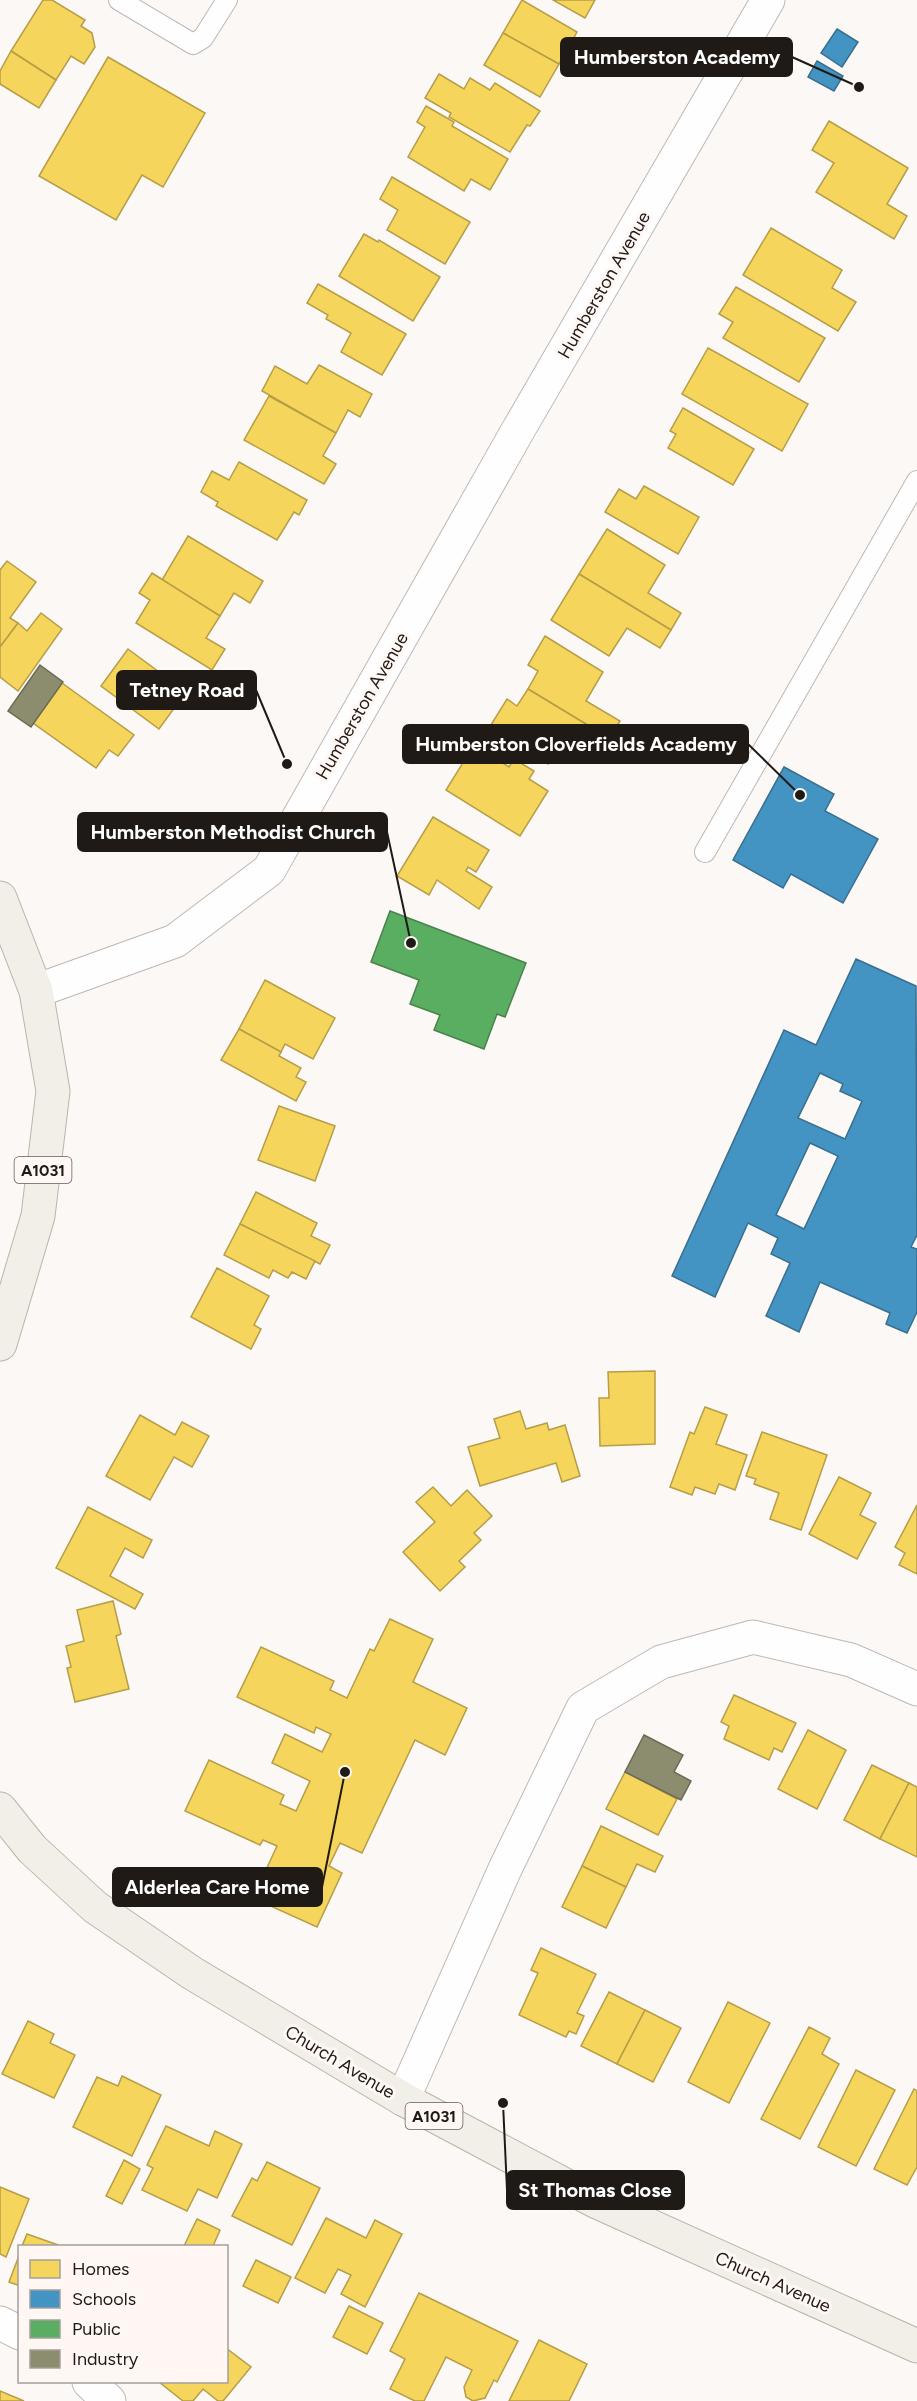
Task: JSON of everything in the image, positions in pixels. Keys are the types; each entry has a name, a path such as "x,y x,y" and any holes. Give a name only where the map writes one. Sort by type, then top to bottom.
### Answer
{"main road":[{"name":"Humberston Avenue","path":"36,991 175,941 269,870 517,432 768,0"},
{"name":"A1031","path":"0,898 36,991 53,1091 38,1216 0,1344"},
{"path":"403,2099 505,1869 583,1708 661,1662 753,1637 851,1660 917,1689"},
{"name":"Church Avenue","path":"0,1809 32,1849 95,1907 192,1973 403,2099 595,2201 917,2346"},
{"path":"0,2323 18,2332"},
{"path":"90,2383 109,2401"}],"lane":[{"path":"119,0 193,44 202,38 227,0"},
{"path":"705,852 917,481"}],"building: Homes":[{"path":"43,0 52,0 85,20 81,26 92,33 95,47 84,64 71,56 56,80 11,51"},
{"path":"522,0 577,32 559,64 503,33"},
{"path":"553,0 595,0 585,18"},
{"path":"503,33 559,64 540,97 484,65"},
{"path":"11,51 56,80 39,108 0,84 0,71"},
{"path":"108,57 205,113 163,187 142,175 116,220 39,176"},
{"path":"439,74 464,89 470,78 490,90 495,83 540,111 530,126 527,125 510,152 449,117 451,113 425,98"},
{"path":"426,106 454,122 452,126 508,159 490,190 471,179 464,191 408,157 425,127 417,122"},
{"path":"829,121 908,168 887,204 907,216 894,239 816,192 834,163 812,150"},
{"path":"392,177 470,222 445,264 387,230 398,210 380,199"},
{"path":"771,228 842,270 832,288 856,302 838,331 743,275"},
{"path":"364,234 378,242 379,240 440,277 413,321 339,276"},
{"path":"318,284 406,334 382,375 341,352 351,333 326,319 328,315 307,303"},
{"path":"736,287 825,338 799,382 723,338 733,322 719,314"},
{"path":"708,348 808,404 782,451 682,394"},
{"path":"319,365 372,394 360,417 348,410 336,433 262,391 275,366 307,384"},
{"path":"269,396 336,433 323,456 336,464 324,484 244,440"},
{"path":"683,408 754,449 733,485 668,448 676,434 670,431"},
{"path":"239,462 307,500 299,515 294,512 277,540 216,506 218,502 201,492 212,471 229,480"},
{"path":"644,486 699,517 678,554 605,512 619,489 636,499"},
{"path":"607,529 665,565 648,593 681,613 671,630 579,574"},
{"path":"188,536 263,581 250,603 234,593 220,616 162,580"},
{"path":"7,561 36,582 10,618 18,623 0,647 0,570"},
{"path":"152,573 220,616 206,638 225,649 212,670 136,623 150,600 139,593"},
{"path":"579,574 671,630 660,648 627,628 609,656 551,620"},
{"path":"41,613 62,629 18,691 0,677 0,647 18,623 27,631"},
{"path":"545,636 603,672 586,701 620,721 609,738 528,689 538,671 528,665"},
{"path":"128,649 186,692 159,729 101,686"},
{"path":"62,683 134,735 118,756 109,750 96,768 33,723"},
{"path":"528,689 609,738 598,756 565,735 548,764 489,728 507,699 517,706"},
{"path":"474,745 509,767 514,759 534,771 529,779 548,791 520,836 446,790"},
{"path":"433,817 489,850 476,872 468,867 466,871 492,887 479,909 437,880 429,895 397,876"},
{"path":"265,980 335,1018 313,1059 285,1044 281,1052 239,1029"},
{"path":"239,1029 281,1052 279,1056 301,1068 296,1077 306,1082 296,1101 221,1060"},
{"path":"279,1106 335,1126 315,1181 258,1160"},
{"path":"256,1192 317,1223 311,1236 330,1245 320,1264 240,1224"},
{"path":"240,1224 315,1261 306,1279 292,1272 288,1278 273,1270 269,1278 224,1255"},
{"path":"217,1268 269,1296 254,1325 261,1329 251,1349 191,1317"},
{"path":"655,1371 655,1444 600,1446 599,1398 609,1398 608,1372"},
{"path":"705,1407 727,1415 716,1444 747,1455 735,1490 719,1484 715,1494 695,1487 692,1495 670,1487 690,1432 694,1434"},
{"path":"520,1411 526,1429 547,1423 549,1430 565,1425 580,1476 562,1482 556,1463 480,1486 468,1447 500,1438 494,1419"},
{"path":"140,1415 175,1435 182,1422 209,1436 192,1467 174,1457 150,1500 106,1476"},
{"path":"762,1432 827,1455 801,1530 770,1519 779,1493 754,1484 756,1479 746,1476"},
{"path":"839,1477 871,1493 860,1515 876,1523 857,1559 809,1534"},
{"path":"433,1487 451,1506 467,1490 492,1516 474,1533 481,1540 459,1561 465,1567 440,1591 403,1552 435,1522 416,1502"},
{"path":"917,1505 917,1574 899,1565 905,1553 895,1547"},
{"path":"88,1507 152,1540 143,1558 125,1548 110,1576 143,1594 135,1609 56,1568"},
{"path":"113,1601 121,1634 116,1636 129,1689 75,1702 67,1668 71,1667 66,1646 84,1641 77,1610"},
{"path":"390,1619 433,1639 413,1682 467,1708 445,1755 415,1740 362,1853 340,1843 329,1866 342,1873 317,1927 253,1898 277,1846 263,1840 260,1845 185,1811 209,1760 284,1795 280,1804 296,1811 310,1781 272,1763 285,1734 322,1752 331,1734 316,1727 314,1733 237,1697 261,1647 334,1681 330,1690 347,1698 370,1649 374,1651"},
{"path":"734,1695 796,1723 782,1752 774,1748 769,1760 724,1739 729,1726 721,1722"},
{"path":"808,1730 846,1750 817,1809 778,1789"},
{"path":"872,1765 909,1783 880,1839 844,1820"},
{"path":"625,1772 677,1799 658,1835 606,1809"},
{"path":"909,1783 917,1787 917,1857 880,1839"},
{"path":"601,1826 663,1856 655,1872 637,1864 626,1887 582,1866"},
{"path":"582,1866 626,1887 606,1928 562,1907"},
{"path":"541,1948 596,1974 577,2013 584,2016 576,2034 569,2031 566,2037 519,2015 538,1973 531,1970"},
{"path":"609,1992 645,2010 617,2064 581,2046"},
{"path":"728,2002 770,2023 729,2103 688,2082"},
{"path":"645,2010 681,2028 653,2082 617,2064"},
{"path":"28,2021 54,2034 50,2043 75,2055 54,2098 2,2074"},
{"path":"809,2027 830,2038 822,2054 839,2064 800,2139 761,2119"},
{"path":"856,2070 895,2090 856,2166 818,2147"},
{"path":"122,2076 161,2095 132,2156 73,2127 97,2077 118,2086"},
{"path":"914,2089 917,2091 917,2167 907,2185 874,2169"},
{"path":"166,2126 209,2146 215,2131 242,2144 217,2198 198,2189 187,2211 142,2190 153,2168 147,2165"},
{"path":"124,2160 140,2169 122,2204 106,2196"},
{"path":"267,2162 320,2188 292,2245 232,2216 252,2178 257,2181"},
{"path":"0,2187 29,2199 6,2257 0,2254"},
{"path":"326,2218 366,2238 375,2220 402,2234 365,2307 341,2294 351,2275 338,2269 325,2293 295,2278"},
{"path":"197,2219 220,2230 213,2245 184,2245"},
{"path":"27,2234 58,2245 22,2245"},
{"path":"18,2258 18,2285 9,2282"},
{"path":"256,2260 291,2277 278,2303 243,2286"},
{"path":"419,2293 518,2341 497,2382 494,2380 485,2398 473,2401 466,2397 464,2387 472,2370 446,2357 424,2401 415,2401 390,2389 405,2359 390,2351"},
{"path":"349,2306 383,2323 367,2354 333,2337"},
{"path":"539,2340 587,2364 569,2401 509,2401"},
{"path":"228,2350 251,2367 223,2401 218,2401 203,2389 193,2401 183,2401 160,2383 228,2383"},
{"path":"0,2391 24,2401 0,2401"}],"building: Schools":[{"path":"837,29 858,42 842,67 821,53"},
{"path":"817,61 843,76 834,91 808,77"},
{"path":"784,767 834,794 825,811 878,839 843,903 791,874 783,888 733,860"},
{"path":"856,959 916,986 917,1235 911,1247 917,1249 917,1312 907,1333 886,1324 890,1313 820,1282 799,1332 766,1316 790,1263 771,1254 778,1238 748,1223 715,1297 672,1276 784,1030 816,1045","holes":["820,1073 843,1084 840,1091 862,1101 845,1139 798,1118","810,1143 838,1156 804,1229 776,1215"]}],"building: Public":[{"path":"390,911 526,963 505,1017 497,1014 484,1049 434,1030 440,1015 410,1004 419,980 371,962"}],"building: Industry":[{"path":"40,665 63,682 31,727 8,711"},
{"path":"644,1735 683,1755 674,1772 691,1781 681,1800 625,1772"}],"place":[{"name":"Humberston Academy","path":"859,87"},
{"name":"Tetney Road","path":"287,764"},
{"name":"Humberston Cloverfields Academy","path":"800,795"},
{"name":"Humberston Methodist Church","path":"411,943"},
{"name":"Alderlea Care Home","path":"345,1772"},
{"name":"St Thomas Close","path":"503,2103"}]}
